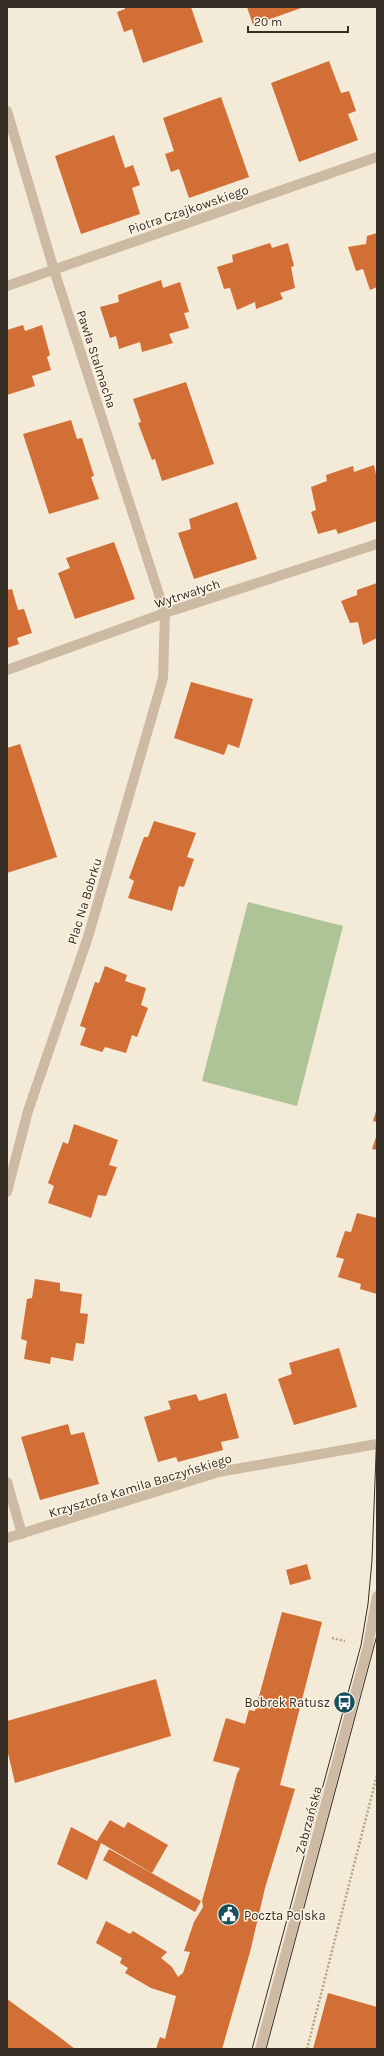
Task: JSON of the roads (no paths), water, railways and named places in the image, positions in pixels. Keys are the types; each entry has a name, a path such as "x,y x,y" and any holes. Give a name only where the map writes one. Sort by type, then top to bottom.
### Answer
{"street":[{"name":"Pawła Stalmacha","path":"7,111 54,270 165,613"},
{"name":"Piotra Czajkowskiego","path":"7,286 377,157"},
{"name":"Wytrwałych","path":"7,670 165,613 377,544"},
{"name":"Plac Na Bobrku","path":"7,1192 28,1111 88,937 163,678 165,613"},
{"name":"Krzysztofa Kamila Baczyńskiego","path":"7,1538 219,1472 377,1444"},
{"path":"7,1482 22,1534"},
{"name":"Zabrzańska","path":"260,2049 368,1646 377,1596"}],"tram line":[{"path":"252,2049 361,1645 368,1604 372,1560 377,1429"},
{"path":"266,2049 377,1635"}],"place":[{"name":"Bobrek Ratusz","path":"345,1702"},
{"name":"Poczta Polska","path":"228,1915"}]}
